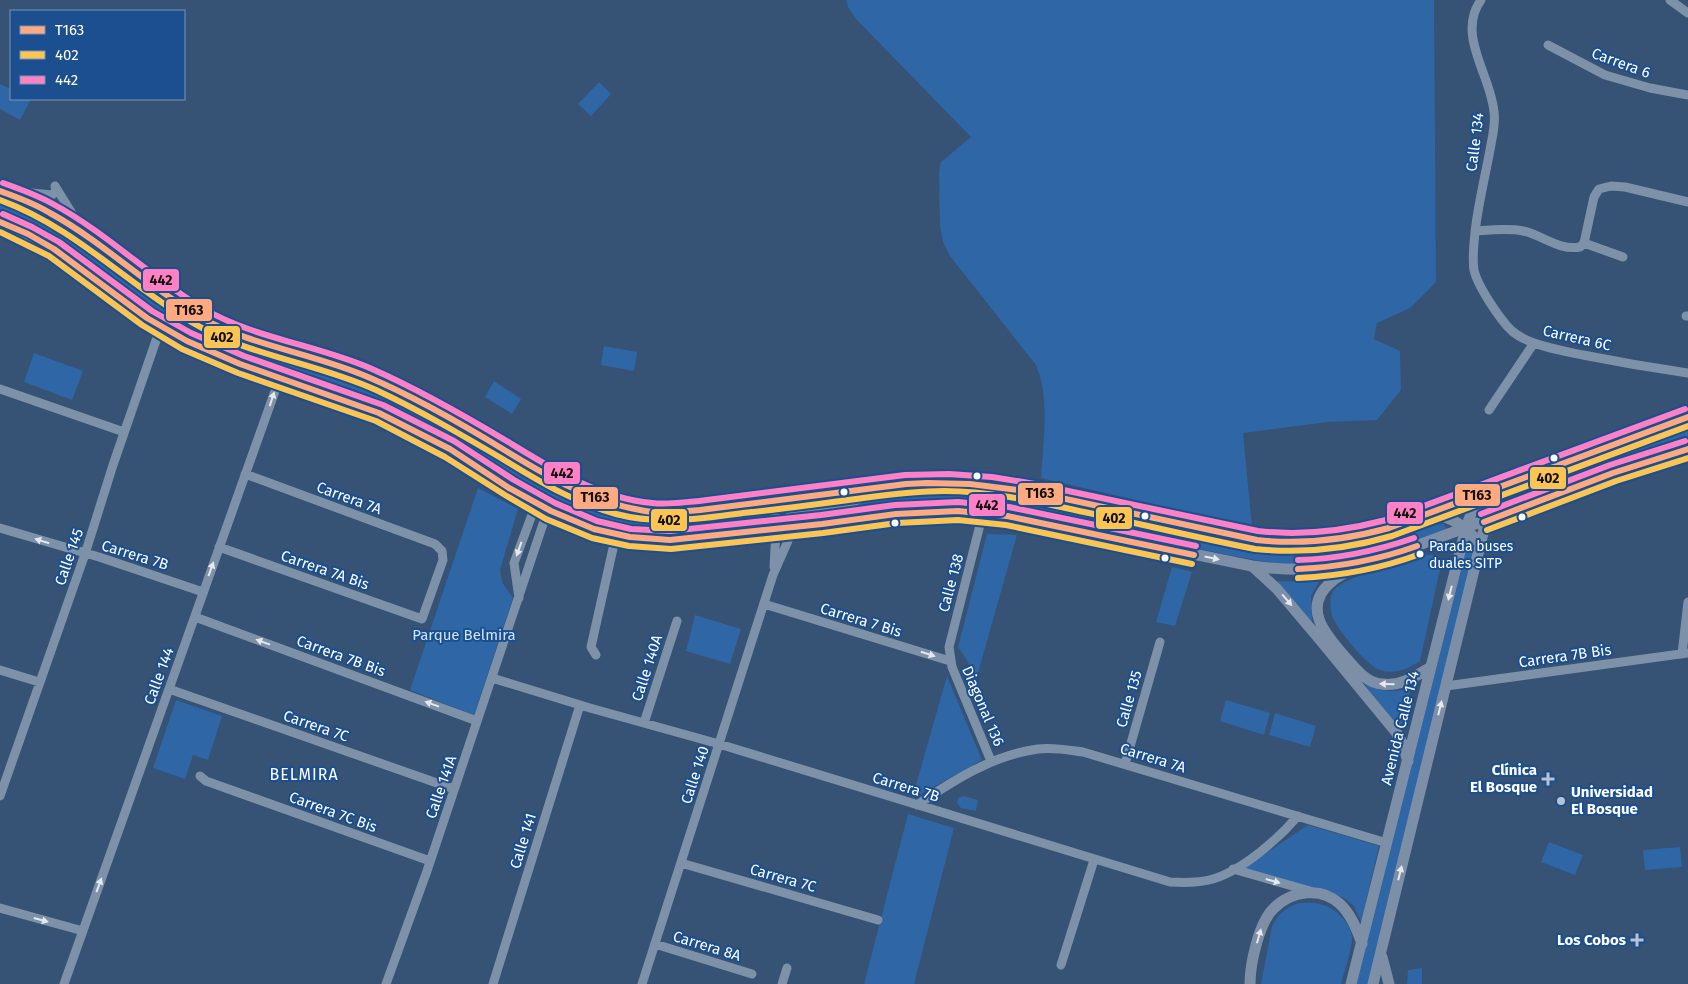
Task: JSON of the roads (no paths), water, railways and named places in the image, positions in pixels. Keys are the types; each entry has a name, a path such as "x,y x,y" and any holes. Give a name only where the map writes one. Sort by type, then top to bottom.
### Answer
{"main road":[{"path":"0,190 18,196 49,211 78,229 128,268 202,318 230,331 334,364 404,393 540,473 575,490 612,504 656,512 700,510 932,481 1019,489 1241,537 1280,543 1330,541 1364,536 1428,514 1688,417"},
{"path":"0,222 55,249 160,326 204,350 225,359 333,394 414,430 536,504 582,524 616,535 650,540 670,540 776,528 792,522 927,511 983,513 1007,516 1252,566 1313,569 1360,564 1389,556 1613,473 1688,449"},
{"path":"792,522 808,510 851,502 881,487"},
{"name":"Avenida Calle 134","path":"1351,984 1466,528 1475,506 1496,488"},
{"path":"1428,514 1448,517 1466,528 1480,544"},
{"path":"1373,984 1486,521"},
{"path":"1360,564 1337,577 1322,590 1317,614 1325,632 1359,672 1373,683 1394,685 1412,678 1431,667"},
{"path":"1252,566 1271,583 1303,619 1396,732 1408,761"},
{"path":"1250,984 1255,951 1263,922 1273,908 1286,898 1296,894 1312,892 1332,898 1340,903 1353,921 1362,944"},
{"path":"1382,950 1384,970 1389,984"}],"street":[{"name":"Calle 134","path":"1475,231 1493,133 1494,112 1490,91 1475,50 1472,32 1472,20 1481,0"},
{"path":"1670,0 1688,13"},
{"name":"Carrera 6","path":"1548,45 1605,75 1650,88 1688,95"},
{"path":"18,196 32,193 52,195 56,191 55,186 69,207 78,229"},
{"path":"1475,231 1510,229 1525,232 1566,248 1580,247 1584,243 1594,197 1600,189 1611,186 1648,192 1688,202"},
{"name":"Carrera 6C","path":"1475,231 1474,270 1485,296 1512,331 1534,343 1556,349 1637,366 1688,373"},
{"path":"1584,243 1624,257"},
{"name":"Calle 145","path":"0,796 85,554 160,326"},
{"path":"1489,410 1534,343"},
{"name":"Calle 144","path":"64,984 280,377"},
{"path":"0,389 124,432"},
{"name":"Carrera 7A","path":"245,474 435,544 442,551 443,560 422,618"},
{"name":"Calle 140","path":"642,984 773,575 790,538 792,522 789,499"},
{"name":"Calle 140","path":"773,575 776,528 774,501"},
{"name":"Calle 141A","path":"520,598 514,563 536,504"},
{"name":"Calle 141A","path":"386,984 520,598 548,509"},
{"name":"Calle 138","path":"950,661 950,642 983,513"},
{"name":"Carrera 7B","path":"0,528 203,592"},
{"path":"596,655 591,647 616,535"},
{"name":"Carrera 7A Bis","path":"219,547 422,618"},
{"path":"1685,654 1688,602"},
{"name":"Carrera 7 Bis","path":"764,604 950,661"},
{"name":"Carrera 7B Bis","path":"195,617 478,721"},
{"name":"Calle 140A","path":"644,723 677,621"},
{"name":"Calle 135","path":"1124,764 1160,642"},
{"name":"Carrera 7B Bis","path":"1446,686 1685,654"},
{"name":"Diagonal 136","path":"950,661 991,761"},
{"path":"0,670 39,682"},
{"name":"Carrera 7B","path":"492,678 580,706 719,744 1170,882 1190,883 1214,878 1233,869 1271,844 1298,816"},
{"name":"Carrera 7C","path":"169,689 454,789"},
{"name":"Calle 141","path":"493,984 580,706"},
{"name":"Carrera 7A","path":"918,805 948,785 991,761 1039,748 1056,748 1083,752 1387,844"},
{"name":"Carrera 7C Bis","path":"200,776 206,781 430,861"},
{"path":"1061,965 1094,860"},
{"name":"Carrera 7C","path":"680,863 878,920"},
{"path":"1233,869 1312,892"},
{"path":"0,908 83,931"},
{"name":"Carrera 8A","path":"655,944 752,974"},
{"path":"782,984 787,968"}],"place":[{"name":"Parada buses duales SITP","path":"1420,554"},
{"name":"Clínica El Bosque","path":"1548,779"},
{"name":"Universidad El Bosque","path":"1561,801"},
{"name":"Los Cobos","path":"1637,940"}],"district":[{"name":"BELMIRA","path":"304,774"}],"park label":[{"name":"Parque Belmira","path":"464,635"}]}
